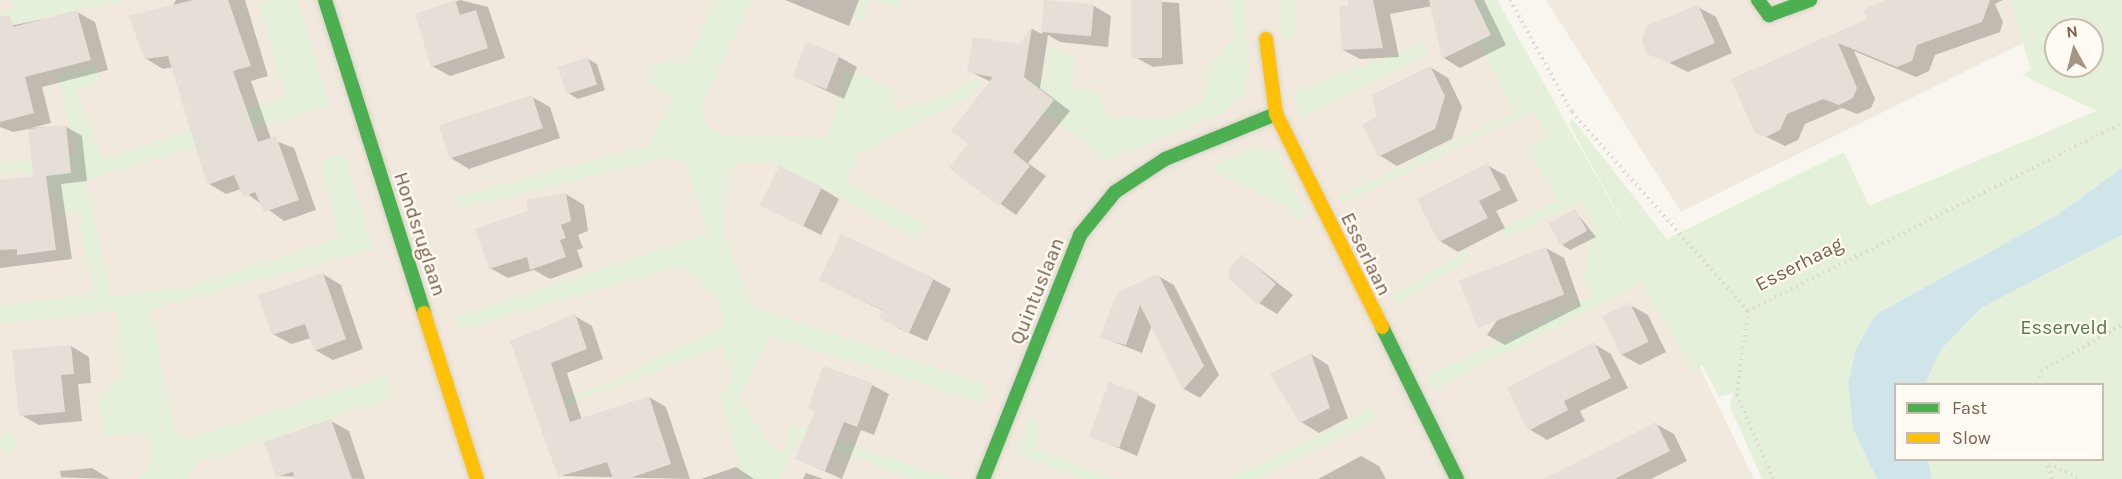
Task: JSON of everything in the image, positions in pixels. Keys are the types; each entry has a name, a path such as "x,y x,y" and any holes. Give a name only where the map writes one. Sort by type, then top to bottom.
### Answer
{"street":[{"name":"Hondsruglaan","path":"325,0 477,479"},
{"path":"1758,0 1769,15 1810,0"},
{"name":"Esserlaan","path":"1266,39 1276,114 1457,479"},
{"name":"Quintuslaan","path":"983,479 1080,235 1115,192 1165,159 1276,114"}],"path":[{"name":"Esserhaag","path":"1510,0 1572,112 1748,311 2122,123"},
{"path":"1748,311 1737,395 1773,479"},
{"path":"2038,383 2042,371 2122,325"},
{"path":"2048,462 2052,479"},
{"path":"2048,462 2080,479"}],"shaded area":[{"path":"0,0 1483,0 1669,304 1754,479 0,479"},
{"path":"1546,0 2110,0 2074,18 2044,18 2044,33 1681,212"},
{"path":"2122,168 2122,235 1981,308 1941,350 1925,383 1894,383 1894,461 1928,461 1932,479 1877,479 1853,429 1848,383 1855,351 1876,314 2057,215"}],"green space":[{"path":"13,0 128,0 0,26 0,13 15,10"},
{"path":"275,0 297,0 330,106 86,180 110,296 186,288 339,238 321,161 344,155 373,249 150,309 173,428 188,439 386,376 394,397 199,462 186,479 139,479 151,465 148,433 103,436 99,398 122,375 116,311 0,324 0,306 95,293 77,213 59,215 55,195 20,171 0,173 0,164 77,156 58,76 95,64 99,81 75,91 104,160 286,97 260,5"},
{"path":"716,0 752,0 702,105 705,124 721,135 828,138 848,70 895,89 895,112 956,91 968,79 981,82 970,96 859,154 846,182 925,224 916,239 775,163 735,162 727,177 723,232 753,307 987,385 981,403 770,335 739,397 770,446 783,452 792,424 951,479 915,479 799,438 780,479 743,479 720,398 732,378 723,346 567,405 564,398 625,377 635,368 725,327 718,301 684,265 459,330 455,318 708,234 686,162 667,157 458,209 455,197 648,146 672,99 648,82 652,66 666,61 686,65"},
{"path":"859,0 869,0 863,19 853,19"},
{"path":"869,0 903,0 900,8"},
{"path":"1230,0 1243,0 1248,69 1243,94 1224,112 1108,161 1024,96 1031,80 1044,83 1049,46 1074,56 1073,88 1101,93 1106,117 1170,118 1203,100 1210,65 1235,39"},
{"path":"1281,0 1295,0 1295,38 1281,38"},
{"path":"1457,0 1497,0 1644,261 1569,124 1572,118 1667,239 1844,152 1869,206 2097,111 2022,75 2031,70 2010,0 2122,0 2122,168 2057,215 1876,314 1855,351 1848,383 1853,429 1877,479 1762,479 1730,407 1733,393 1719,397 1702,365 1694,372 1642,283 1434,390 1428,376 1593,296 1584,276 1595,228 1581,202 1504,238 1500,231 1558,200 1526,149 1549,138 1533,111 1341,204 1338,197 1515,112"},
{"path":"1424,43 1428,54 1300,118 1293,92"},
{"path":"1253,147 1276,150 1307,216 1296,222 1286,207 1210,169"},
{"name":"Esserveld","path":"2122,235 2122,479 1932,479 1928,461 2104,461 2104,383 1925,383 1941,350 1981,308"},
{"path":"1465,251 1470,259 1395,305 1390,298"},
{"path":"1372,409 1378,419 1257,479 1228,479"},
{"path":"1029,418 1041,424 1034,448 1112,479 1081,479 1016,453"},
{"path":"8,434 14,437 17,443 14,449 8,452 2,449 -1,443 2,437"}],"building":[{"path":"193,0 228,0 251,66 233,71 258,142 276,136 299,200 264,212 255,192 243,197 234,175 207,185 168,56 144,59 129,16"},
{"path":"455,0 460,15 476,10 488,48 431,67 415,14"},
{"path":"1044,0 1094,4 1091,36 1041,32"},
{"path":"1131,0 1162,0 1162,58 1131,58"},
{"path":"1348,0 1373,0 1383,48 1342,50 1339,6 1348,6"},
{"path":"1429,0 1474,0 1491,35 1442,59"},
{"path":"1885,0 1990,0 1982,22 1917,45 1912,61 1897,67 1838,43 1857,88 1853,98 1839,105 1823,99 1787,114 1780,130 1766,137 1755,133 1731,79 1867,19 1863,10"},
{"path":"1698,5 1715,43 1669,63 1647,54 1642,41 1646,26"},
{"path":"77,10 91,60 25,77 34,113 0,122 0,16 10,15 13,27"},
{"path":"1032,27 1024,77 1054,100 1013,152 1030,166 999,206 949,168 968,144 951,131 993,77 967,72 973,37 1019,44"},
{"path":"806,42 840,55 826,89 793,77"},
{"path":"588,57 597,85 567,94 558,67"},
{"path":"1430,66 1445,96 1435,129 1378,157 1362,125 1377,117 1372,95"},
{"path":"532,95 543,128 450,159 439,125"},
{"path":"66,125 71,173 46,176 56,250 17,255 17,249 0,250 0,180 33,176 28,129"},
{"path":"1487,163 1501,190 1479,201 1488,218 1439,242 1417,199"},
{"path":"779,166 822,187 803,227 760,206"},
{"path":"566,193 571,221 561,225 566,238 560,240 566,257 530,270 527,257 489,269 475,229 528,211 526,200"},
{"path":"1575,209 1587,231 1561,245 1549,224"},
{"path":"841,234 934,278 909,333 879,318 882,310 819,280"},
{"path":"1546,247 1564,295 1477,328 1459,280"},
{"path":"1242,254 1276,284 1258,305 1229,279 1229,269"},
{"path":"323,273 346,339 314,351 305,324 272,335 258,295"},
{"path":"1158,274 1204,366 1183,390 1140,305 1126,345 1099,338 1118,292"},
{"path":"1630,303 1649,342 1621,355 1602,317"},
{"path":"575,314 587,349 551,363 570,422 649,396 671,464 627,479 613,479 607,462 558,477 510,341"},
{"path":"1594,342 1611,378 1564,401 1568,410 1528,431 1507,388"},
{"path":"71,345 74,374 61,375 65,412 19,416 12,350"},
{"path":"1311,353 1330,408 1300,423 1270,374"},
{"path":"823,366 873,383 857,427 844,422 825,471 795,459 815,411 808,408"},
{"path":"1109,382 1139,393 1119,447 1089,437"},
{"path":"331,419 352,479 295,479 293,472 276,477 264,442"},
{"path":"1656,422 1670,451 1615,479 1543,479"}],"traffic: fast":[{"path":"325,0 424,313"},
{"path":"1758,0 1769,15 1810,0"},
{"path":"983,479 1080,235 1115,192 1165,159 1276,114"},
{"path":"1382,327 1457,479"}],"traffic: slow":[{"path":"1266,39 1276,114 1382,327"},
{"path":"424,313 477,479"}]}
